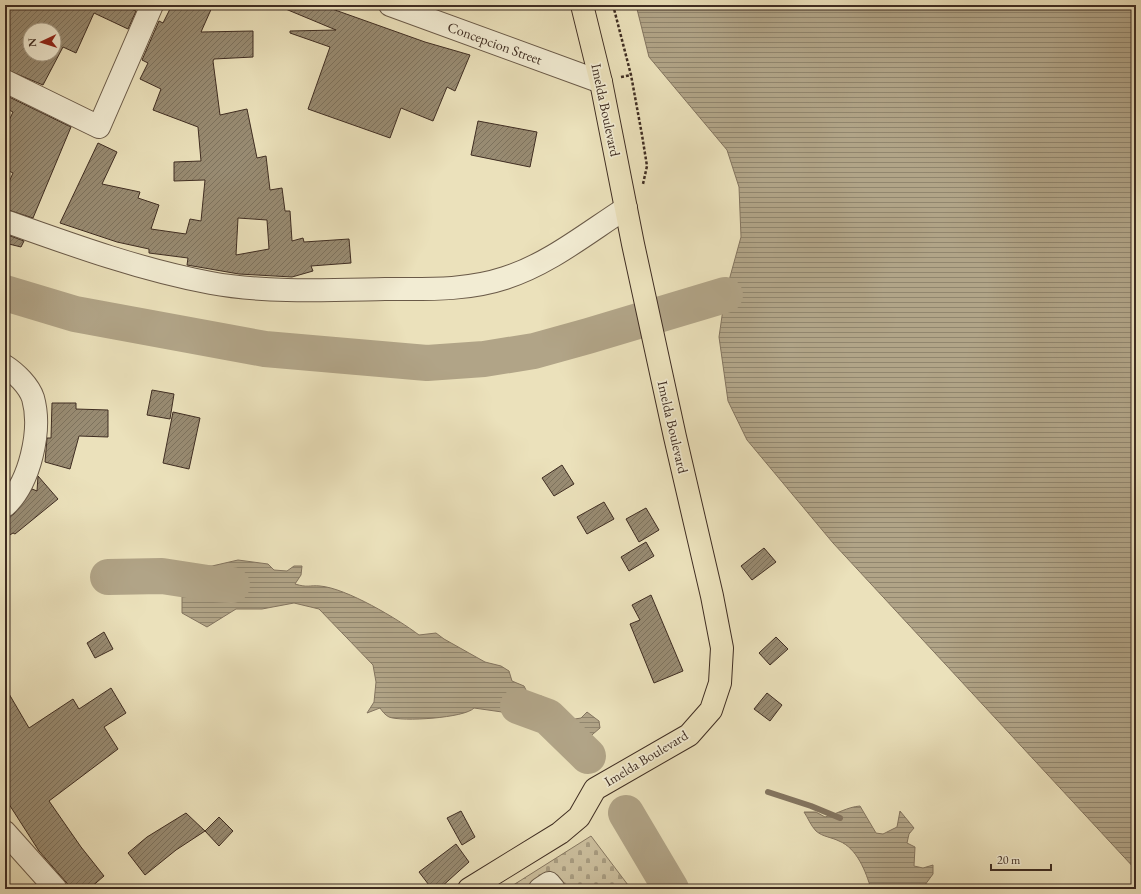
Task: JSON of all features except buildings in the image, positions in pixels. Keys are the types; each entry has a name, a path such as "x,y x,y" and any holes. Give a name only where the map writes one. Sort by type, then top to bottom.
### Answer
{"main road":[{"name":"Imelda Boulevard","path":"469,889 560,833 579,817 595,788 689,735 711,710 720,683 722,648 712,596 675,437 633,244 601,82 582,5"}],"street":[{"path":"5,82 99,126 152,5"},
{"name":"Concepcion Street","path":"390,5 601,82"},
{"path":"5,221 78,247 161,272 213,284 266,288 350,290 450,288 482,285 527,270 552,256 626,208"},
{"path":"5,366 28,388 33,398 35,423 27,472 22,486 14,498 5,506"},
{"path":"5,832 56,889"},
{"path":"540,889 549,883 554,889"}],"path":[{"path":"612,5 631,75 647,166 645,182 638,195 626,208"}],"green space":[{"path":"591,836 631,889 507,889"}],"shaded area":[{"path":"636,5 1136,5 1136,870 833,543 747,440 728,401 719,337 725,295 741,237 739,187 727,150 649,57"},
{"path":"238,560 268,564 274,570 287,571 294,566 302,566 301,575 295,584 320,586 343,592 371,605 419,635 436,633 485,662 501,666 509,671 512,681 524,686 528,694 545,698 563,721 581,718 587,712 599,721 600,728 579,746 572,737 564,731 550,729 544,731 527,719 505,716 502,712 474,708 447,717 419,719 389,717 380,708 367,713 374,702 376,682 373,665 319,609 294,603 262,609 236,609 207,627 182,613 182,577 191,567 212,566"},
{"path":"860,806 876,833 883,834 897,827 900,811 914,828 909,834 907,843 915,847 914,866 923,868 933,865 933,874 922,889 871,889 860,861 851,849 839,841 821,835 816,831 804,812 816,812 825,817"}],"waterway":[{"path":"5,293 75,314 265,349 427,363 484,359 534,351 725,295"},
{"path":"108,577 162,576 214,584 232,585"},
{"path":"518,706 548,717 588,756"},
{"path":"768,792 811,806 840,818"},
{"path":"626,813 671,889"}]}
